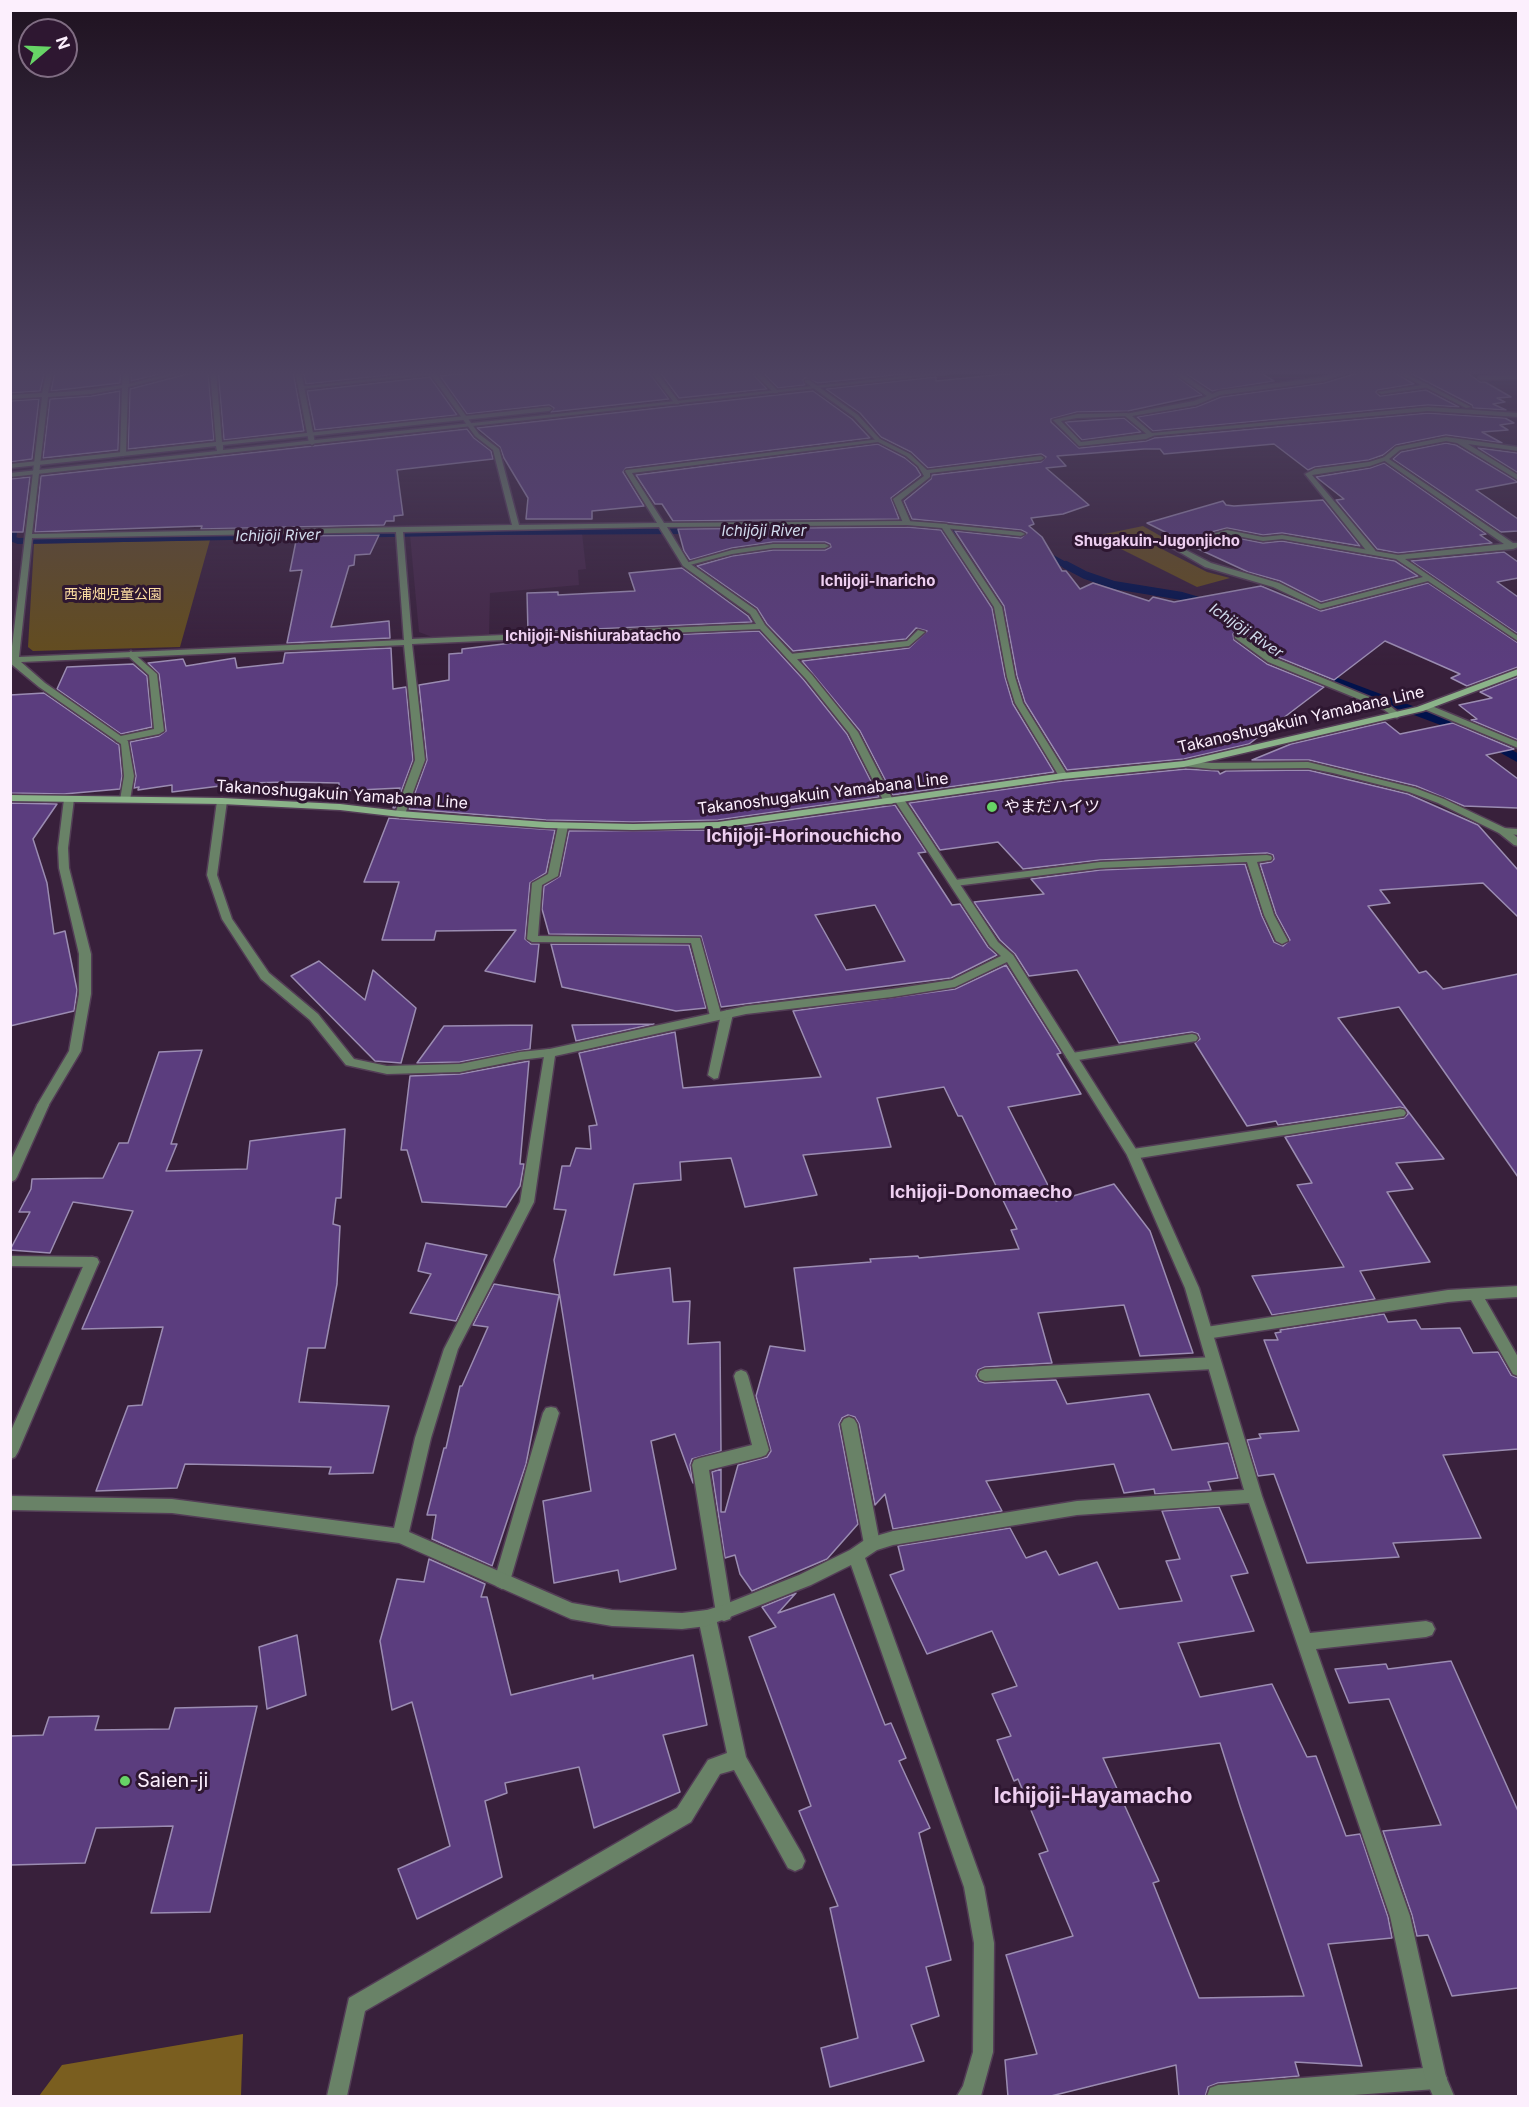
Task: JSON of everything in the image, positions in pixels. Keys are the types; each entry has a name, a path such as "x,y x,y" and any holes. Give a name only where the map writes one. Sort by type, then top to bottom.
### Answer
{"main road":[{"name":"Takanoshugakuin Yamabana Line","path":"10,798 222,801 340,807 399,814 563,826 718,825 1063,776 1184,764 1424,708 1518,672"}],"street":[{"path":"12,660 36,469"},
{"path":"10,475 70,469"},
{"path":"501,469 516,527"},
{"path":"641,469 628,471 686,564 753,612 762,626 853,732 895,801 955,883 994,944 1009,957 1133,1154 1192,1288 1254,1496 1400,1916 1440,2087 1218,2097"},
{"path":"907,523 897,499 928,476 922,469"},
{"path":"925,472 947,469"},
{"path":"1328,469 1308,474 1372,552"},
{"path":"1400,469 1514,545 1518,551"},
{"path":"1504,469 1518,478"},
{"path":"28,536 907,523 1021,534"},
{"path":"944,526 998,607 1011,677 1019,703 1063,776"},
{"path":"399,529 420,760 399,814"},
{"path":"1426,579 1320,607 1276,585 1208,565 1173,546 1227,532 1263,539 1282,537 1398,557 1514,545"},
{"path":"686,564 732,552 773,546 825,546"},
{"path":"1398,557 1426,579 1518,639"},
{"path":"12,660 762,626"},
{"path":"790,657 909,643 921,632"},
{"path":"1238,636 1271,660 1400,714"},
{"path":"119,739 159,731 153,674 131,654"},
{"path":"12,660 42,685 124,743 129,776 125,800"},
{"path":"1424,708 1518,745"},
{"path":"1184,764 1308,765 1412,790 1441,801 1503,831 1518,843"},
{"path":"10,1177 43,1105 75,1051 85,994 85,954 64,868 63,848 69,799"},
{"path":"222,801 212,875 227,919 265,976 314,1017 350,1062 387,1070 460,1068 520,1056 549,1053 746,1010 892,993 955,983 1009,957"},
{"path":"563,826 553,876 537,883 532,939 696,940 721,1015 714,1075"},
{"path":"1503,831 1518,832"},
{"path":"955,883 1100,865 1267,858"},
{"path":"1251,859 1269,915 1282,941"},
{"path":"1072,1057 1192,1038"},
{"path":"400,1536 423,1438 451,1349 527,1202 549,1053"},
{"path":"1133,1154 1400,1113"},
{"path":"10,1261 92,1262 10,1452"},
{"path":"1206,1333 1475,1294 1518,1292"},
{"path":"1475,1294 1518,1370"},
{"path":"985,1375 1214,1363"},
{"path":"741,1376 761,1450 700,1465 715,1616 738,1760 795,1861"},
{"path":"502,1581 551,1413"},
{"path":"849,1424 872,1544"},
{"path":"10,1503 172,1506 400,1536 571,1611 612,1618 682,1621 715,1616 805,1580 856,1556 872,1544 892,1538 1077,1508 1254,1496"},
{"path":"856,1556 974,1887 984,1943 983,2052 972,2092 968,2097"},
{"path":"1305,1642 1426,1629"},
{"path":"337,2097 356,2005 684,1815 714,1766 738,1760"}],"shaded area":[{"path":"582,533 586,569 578,570 579,585 490,593 489,634 432,637 419,632 410,535"},
{"path":"243,2034 241,2096 39,2096 62,2065"}],"green space":[{"path":"1143,526 1171,542 1156,546 1207,572 1230,578 1197,587 1095,536"},
{"name":"西浦畑児童公園","path":"210,540 180,647 33,651 28,647 34,544"}],"building":[{"path":"101,469 403,469 397,470 403,515 394,516 394,521 386,521 384,525 201,529 202,526 35,532 41,476"},
{"path":"511,469 625,469 623,472 644,506 592,511 592,519 526,519 528,498"},
{"path":"680,469 917,469 921,475 891,498 899,519 673,521 662,504 655,504 636,475"},
{"path":"980,469 1048,469 1089,505 1063,514 1031,518 1034,524 1029,526 1042,537 1062,571 1066,571 1080,589 1093,583 1149,601 1153,597 1174,602 1261,586 1321,611 1428,583 1518,643 1518,667 1467,686 1451,678 1460,674 1385,641 1334,680 1275,656 1242,632 1235,632 1234,640 1267,664 1324,687 1249,744 1184,759 1067,770 1025,702 1017,676 1004,606 955,531 1021,538 1027,533 1021,530 912,519 904,501 931,479 932,475"},
{"path":"1362,469 1393,469 1486,534 1480,535 1492,543 1398,553 1377,549 1336,500 1344,499 1316,477"},
{"path":"1408,469 1497,469 1518,482 1476,490 1518,519 1518,531 1501,532"},
{"path":"30,477 23,532 10,532 10,479"},
{"path":"1323,500 1360,546 1282,533 1263,535 1227,528 1181,540 1147,523 1223,501 1226,505 1234,506"},
{"path":"907,527 941,530 992,608 1005,677 1013,704 1054,772 893,795 860,731 802,661 909,648 927,631 916,628 906,639 793,651 767,624 757,608 697,566 732,556 773,550 825,550 831,547 830,544 825,542 773,542 732,548 690,560 684,551 678,529"},
{"path":"379,535 370,554 355,555 354,565 349,566 331,627 389,621 390,638 287,643 302,570 290,571 297,536"},
{"path":"1227,536 1263,543 1282,541 1395,561 1418,576 1321,602 1280,581 1248,572 1192,546"},
{"path":"1504,552 1518,562 1518,578 1497,582 1518,597 1518,634 1411,561"},
{"path":"682,568 748,616 752,622 528,632 527,593 558,592 558,595 635,591 629,573"},
{"path":"759,631 804,680 847,734 879,797 718,820 633,822 546,820 409,809 427,760 419,685 449,680 449,654 462,653 462,649 528,641"},
{"path":"391,648 393,689 406,687 413,760 395,808 393,808 400,788 339,791 339,783 244,783 172,792 172,785 138,790 139,787 134,788 136,776 130,742 159,736 166,731 159,674 148,663 183,659 186,666 235,658 237,668 283,663 285,653"},
{"path":"133,664 147,676 152,727 121,734 57,689 67,667"},
{"path":"1518,677 1518,740 1471,720 1477,719 1459,705 1492,698 1480,692"},
{"path":"44,693 119,745 122,776 120,789 64,794 10,793 10,695"},
{"path":"1385,722 1400,734 1453,723 1514,749 1486,755 1518,779 1518,808 1464,806 1416,786 1309,760 1252,760 1291,744"},
{"path":"1186,769 1218,771 1220,774 1226,771 1308,770 1408,794 1478,825 1518,870 1518,917 1483,883 1380,890 1390,903 1368,906 1419,973 1426,971 1443,989 1518,974 1518,1177 1399,1007 1338,1018 1444,1159 1396,1163 1413,1189 1387,1192 1430,1262 1360,1271 1375,1299 1272,1315 1252,1276 1344,1267 1297,1185 1312,1183 1285,1137 1404,1118 1408,1114 1406,1109 1400,1107 1278,1125 1276,1121 1247,1126 1195,1043 1200,1039 1198,1034 1192,1032 1119,1043 1077,970 1029,976 1015,954 1000,940 974,902 1044,894 1031,879 1100,870 1245,864 1262,916 1274,942 1283,946 1290,940 1276,914 1260,864 1271,862 1274,859 1273,855 1267,853 1100,860 1023,869 998,842 940,850 909,803 1063,781"},
{"path":"10,803 57,804 33,839 47,883 54,934 65,931 77,990 74,1011 10,1026"},
{"path":"895,805 926,852 918,853 952,905 960,904 988,947 997,955 951,978 721,1007 701,936 549,934 542,909 544,886 560,876 569,831 718,830","holes":["875,905 905,961 846,970 815,915"]},
{"path":"389,818 555,830 546,873 530,883 525,939 531,944 539,944 535,982 485,971 516,930 436,931 434,940 382,940 399,882 364,882"},
{"path":"551,944 689,945 706,1008 676,1011 562,987"},
{"path":"319,961 365,1000 373,970 416,1008 401,1063 375,1061 291,976"},
{"path":"1006,965 1061,1053 1057,1054 1081,1094 1008,1107 1056,1201 1114,1184 1150,1231 1193,1353 1140,1356 1124,1305 1038,1313 1052,1363 985,1367 978,1370 976,1376 979,1381 985,1383 1056,1380 1067,1404 1149,1394 1172,1450 1228,1443 1238,1478 1208,1482 1211,1490 1155,1494 1154,1489 1124,1493 1114,1464 986,1481 1002,1511 893,1529 885,1494 875,1505 859,1424 855,1417 848,1415 842,1418 839,1424 858,1524 827,1559 752,1591 740,1574 735,1555 725,1558 712,1472 721,1469 721,1512 725,1512 738,1465 767,1457 771,1451 756,1396 770,1346 805,1351 794,1268 871,1262 870,1259 918,1256 919,1258 1019,1249 1011,1230 1017,1229 962,1116 958,1116 944,1087 877,1098 891,1147 803,1155 817,1195 745,1207 731,1158 680,1162 681,1180 634,1184 614,1275 670,1268 673,1302 690,1301 688,1344 720,1342 721,1451 692,1459 690,1465 693,1483 675,1434 651,1441 676,1569 620,1582 618,1570 554,1583 543,1501 591,1491 554,1260 566,1210 554,1209 562,1166 570,1166 576,1148 591,1149 589,1126 597,1125 579,1053 675,1032 683,1088 821,1077 793,1011 955,989"},
{"path":"654,1024 576,1041 572,1025"},
{"path":"532,1025 530,1049 460,1062 417,1063 444,1026"},
{"path":"202,1050 171,1144 177,1144 166,1171 247,1169 250,1141 345,1129 341,1198 336,1198 333,1224 340,1226 337,1284 325,1348 308,1348 299,1402 389,1406 373,1473 329,1474 331,1467 185,1464 177,1488 96,1491 128,1406 142,1405 163,1327 82,1329 133,1211 73,1202 50,1253 10,1250 30,1212 19,1212 31,1189 32,1179 103,1178 119,1143 128,1143 159,1052"},
{"path":"529,1061 520,1164 524,1164 520,1186 506,1207 422,1202 407,1150 401,1150 410,1076 460,1074"},
{"path":"426,1243 487,1255 456,1321 410,1313 431,1274 418,1271"},
{"path":"494,1284 559,1295 526,1464 492,1566 432,1539 436,1515 427,1515 444,1448 446,1448 460,1386 462,1386 488,1327 473,1325"},
{"path":"1384,1314 1388,1322 1416,1320 1421,1329 1460,1328 1473,1353 1498,1352 1511,1375 1518,1378 1518,1449 1443,1455 1481,1538 1393,1543 1399,1557 1307,1563 1274,1474 1258,1476 1247,1440 1261,1438 1259,1434 1299,1431 1264,1340 1278,1340 1275,1333 1281,1332 1280,1330"},
{"path":"1219,1507 1248,1573 1231,1576 1254,1631 1178,1643 1200,1697 1272,1684 1307,1757 1316,1756 1346,1836 1360,1834 1388,1917 1392,1938 1328,1944 1362,2066 1295,2062 1299,2076 1218,2083 1208,2087 1205,2097 1179,2097 1176,2065 1047,2097 1008,2097 1005,2060 1037,2054 1006,1955 1073,1936 1039,1854 1048,1851 1018,1779 1014,1781 997,1740 1011,1736 992,1694 1017,1686 992,1631 927,1654 890,1575 904,1570 898,1546 1010,1528 1026,1558 1046,1551 1059,1575 1097,1562 1119,1609 1182,1601 1166,1561 1180,1559 1162,1511","holes":["1220,1743 1304,1996 1199,1998 1153,1883 1159,1881 1103,1758"]},
{"path":"429,1559 485,1584 481,1597 487,1597 511,1695 593,1675 593,1679 693,1655 707,1725 663,1735 680,1792 594,1828 579,1767 505,1783 507,1793 485,1801 502,1877 417,1919 398,1869 450,1846 412,1702 392,1710 380,1641 397,1579 424,1582"},
{"path":"796,1593 778,1613 834,1594 885,1725 891,1723 906,1758 899,1761 930,1828 919,1833 951,1960 926,1967 939,2016 911,2025 924,2061 830,2087 821,2048 858,2038 830,1908 838,1906 799,1811 811,1806 749,1637 776,1627 762,1607"},
{"path":"297,1635 306,1695 267,1709 259,1647"},
{"path":"1451,1661 1518,1811 1518,1988 1452,1996 1428,1935 1417,1936 1383,1831 1441,1825 1389,1699 1349,1703 1335,1669 1386,1664 1388,1669"},
{"name":"Saien-ji","path":"257,1706 210,1912 151,1913 173,1826 96,1828 85,1863 10,1865 10,1736 43,1735 49,1717 99,1716 95,1730 169,1729 175,1708"}],"waterway":[{"name":"Ichijōji River","path":"16,520 13,539 18,541 495,532 692,531"},
{"name":"Ichijōji River","path":"938,530 997,534 1021,540"},
{"name":"Ichijōji River","path":"1045,554 1069,567"},
{"name":"Ichijōji River","path":"1066,565 1085,575 1114,585 1182,596 1206,603"},
{"name":"Ichijōji River","path":"1304,667 1332,680 1460,728"},
{"name":"Ichijōji River","path":"1493,744 1518,758"}],"place":[{"name":"やまだハイツ","path":"992,807"},
{"name":"Saien-ji","path":"125,1781"}],"district":[{"name":"Shugakuin-Jugonjicho","path":"1157,541"},
{"name":"Ichijoji-Inaricho","path":"878,581"},
{"name":"Ichijoji-Nishiurabatacho","path":"593,636"},
{"name":"Ichijoji-Horinouchicho","path":"804,837"},
{"name":"Ichijoji-Donomaecho","path":"981,1193"},
{"name":"Ichijoji-Hayamacho","path":"1093,1797"}]}
